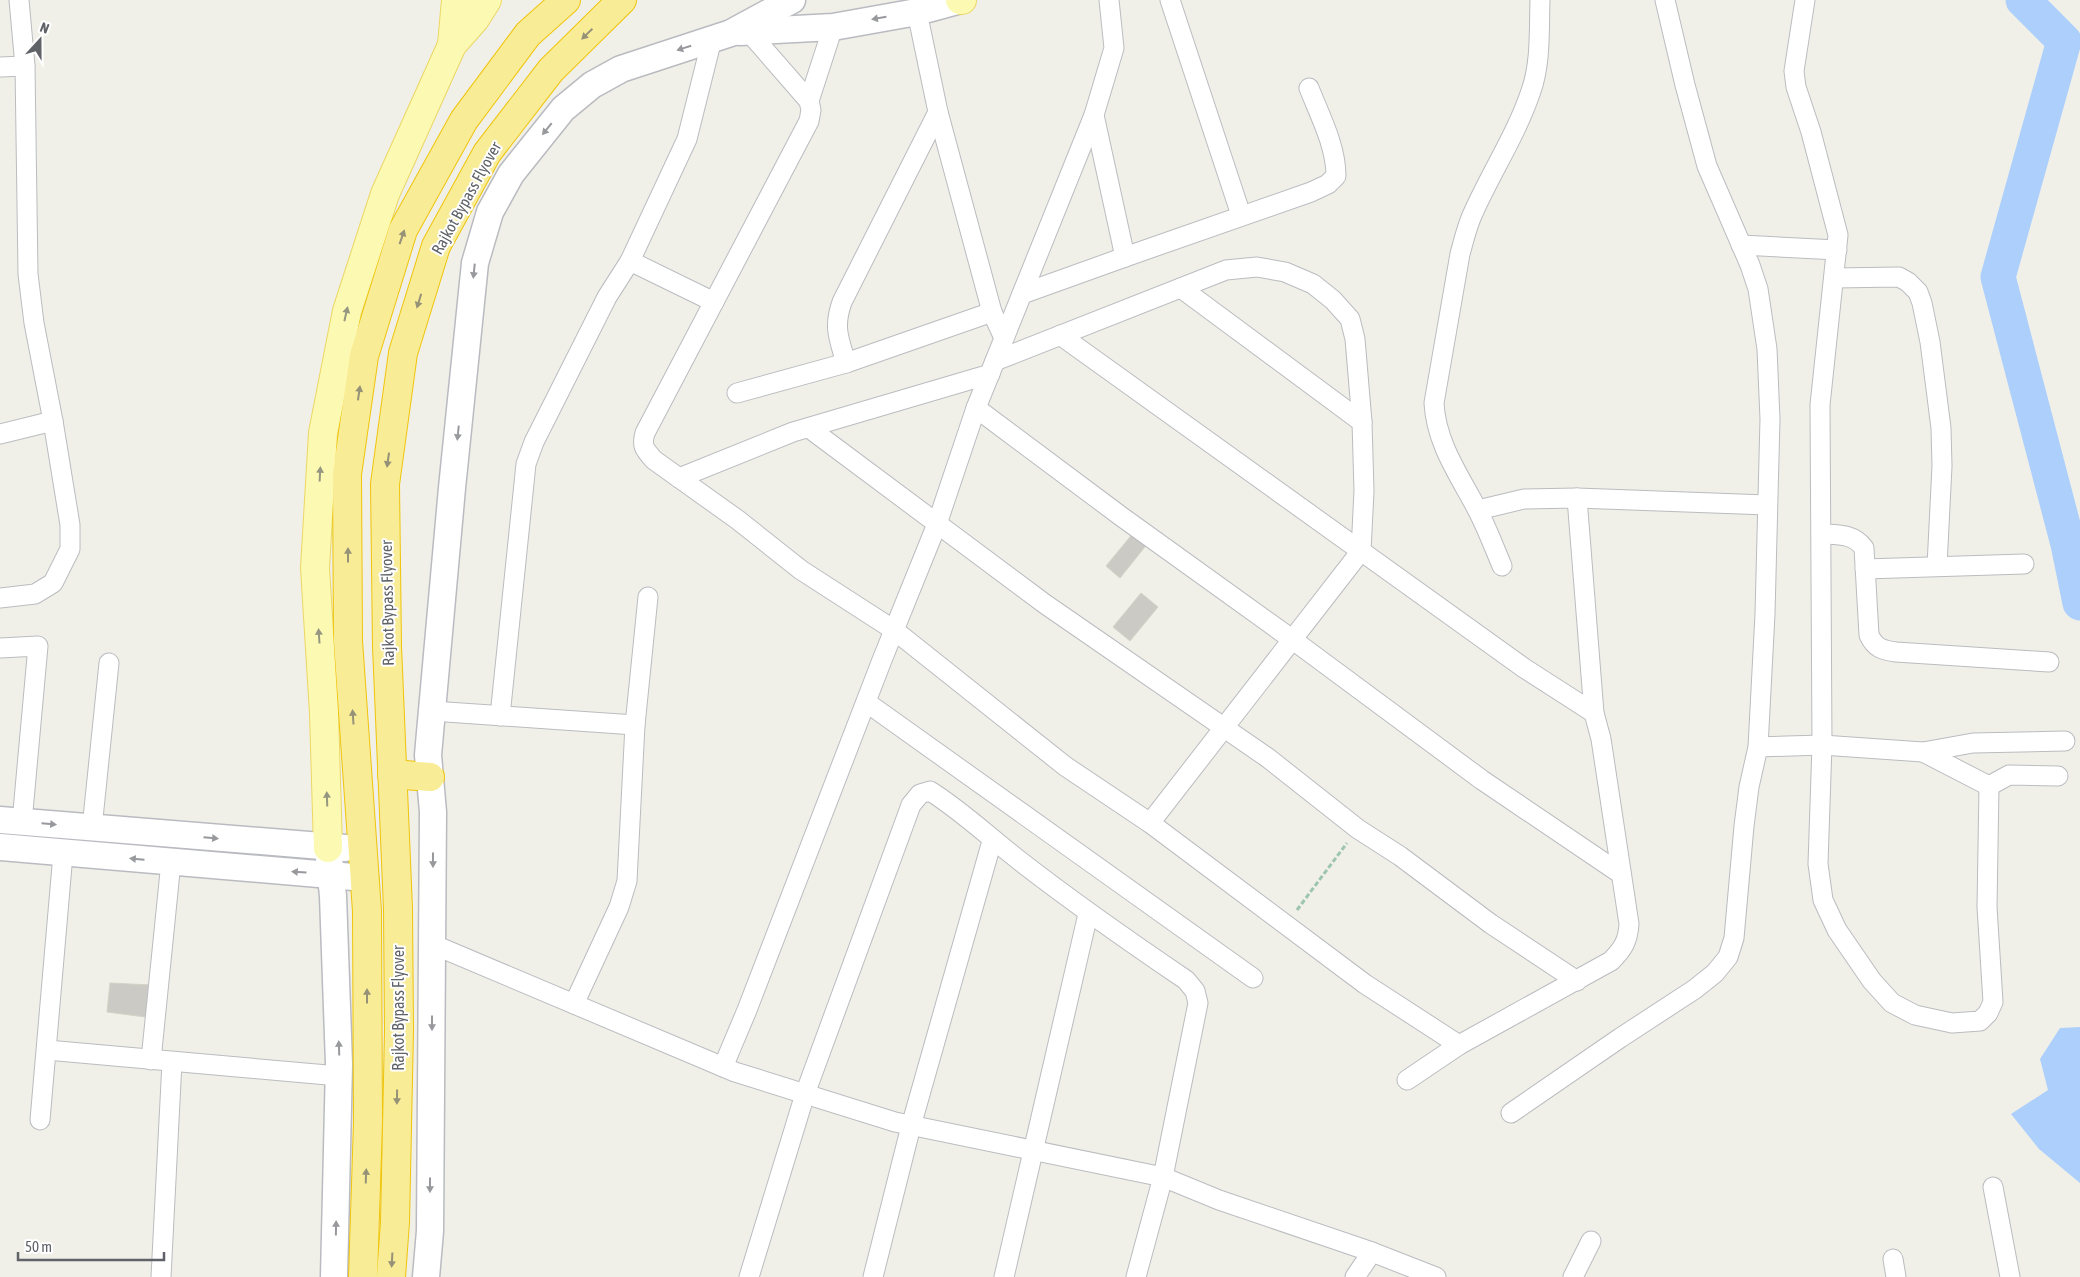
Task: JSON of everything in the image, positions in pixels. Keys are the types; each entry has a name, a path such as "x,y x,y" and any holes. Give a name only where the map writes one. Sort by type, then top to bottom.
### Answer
{"highway":[{"path":"362,849 348,641 347,474 364,356 403,230 464,120 528,34 566,0"},
{"name":"Rajkot Bypass Flyover","path":"392,1277 399,1031 398,909 389,700 385,484 403,353 436,246 488,153 551,70 622,0"},
{"path":"392,774 430,777"},
{"name":"Rajkot Bypass Flyover","path":"362,849 367,911 368,1122 363,1277"}],"main road":[{"path":"452,45 456,0"},
{"path":"328,848 324,713 315,568 323,434 346,310 385,194 452,45 475,19 487,0"}],"street":[{"path":"0,598 35,594 53,584 70,549 70,525 53,421 34,323 28,274 25,66 19,0"},
{"path":"426,1277 430,1231 433,812 428,755 475,263 490,212 517,166 563,109 592,85 621,69 731,35 792,0"},
{"path":"731,35 833,27 917,12 961,0"},
{"path":"723,1067 937,524 976,408 1094,115 1114,48 1109,0"},
{"path":"1170,0 1241,215"},
{"path":"1502,566 1478,510 1439,436 1435,421 1434,403 1460,254 1466,232 1473,213 1524,110 1532,89 1537,66 1540,0"},
{"path":"1511,1113 1695,989 1715,973 1728,957 1735,929 1749,787 1758,747 1765,614 1770,420 1768,349 1758,288 1707,166 1665,0"},
{"path":"1805,0 1794,71 1796,87 1811,132 1836,223 1837,250 1820,405 1822,745 1818,864 1823,900 1837,930 1872,981 1892,1003 1915,1016 1952,1023 1980,1021 1988,1013 1993,1002 1987,907 1989,786"},
{"path":"917,12 938,112 992,312 1004,338"},
{"path":"833,27 809,101 811,110 809,121 645,433 642,441 644,449 654,460 738,520 801,570 894,630 1065,766 1150,823 1365,984 1460,1045"},
{"path":"731,35 809,101"},
{"path":"500,716 526,464 534,442 607,297 630,261 687,139 731,35"},
{"path":"0,67 25,66"},
{"path":"1022,294 1328,184 1336,176 1336,163 1309,88"},
{"path":"846,363 836,328 837,316 842,302 938,112"},
{"path":"1094,115 1125,257"},
{"path":"1741,245 1837,250"},
{"path":"630,261 714,302"},
{"path":"678,478 777,438 992,367 1060,335 1226,270 1257,267 1285,272 1312,284 1334,300 1350,318 1355,339 1362,422 1364,491 1361,551 1150,823"},
{"path":"1834,278 1899,277 1908,282 1918,292 1922,303 1930,342 1940,428 1942,466 1937,566"},
{"path":"1181,288 1362,422"},
{"path":"737,393 846,363 992,312"},
{"path":"1060,335 1524,668 1594,713"},
{"path":"976,408 1482,780 1621,874"},
{"path":"0,434 53,421"},
{"path":"810,428 1044,604 1268,758 1358,829 1400,856 1491,924 1578,981"},
{"path":"1478,510 1524,499 1577,498 1767,505"},
{"path":"1407,1080 1460,1045 1611,961 1625,947 1629,936 1629,924 1601,739 1594,713 1577,498"},
{"path":"1821,534 1849,535 1864,548 1869,635 1874,645 1882,650 2049,662"},
{"path":"1865,569 2024,564"},
{"path":"574,1004 619,907 627,881 635,725 648,597"},
{"path":"0,648 38,646 11,821 328,848 362,849"},
{"path":"92,828 108,664"},
{"path":"866,702 1253,978"},
{"path":"432,711 635,725"},
{"path":"1758,747 1822,745 1923,752 1973,743 2065,741"},
{"path":"1923,752 1989,786"},
{"path":"1989,786 2009,775 2058,776"},
{"path":"750,1277 805,1094 911,805 920,794 930,791 1088,914 1186,980 1195,990 1198,1003 1163,1177 1136,1277"},
{"path":"873,1277 911,1126 992,840"},
{"path":"0,847 63,854 364,878"},
{"path":"328,848 331,875 339,1076 334,1277"},
{"path":"40,1120 63,854"},
{"path":"151,1060 171,862"},
{"path":"1004,1277 1088,914"},
{"path":"432,944 723,1067 911,1126 1163,1177 1219,1200 1372,1252 1436,1277"},
{"path":"47,1050 339,1076"},
{"path":"161,1277 172,1062"},
{"path":"1993,1187 2010,1277"},
{"path":"1572,1277 1591,1240"},
{"path":"1354,1277 1372,1252"}],"path":[{"path":"1286,925 1358,829"}],"water":[{"path":"2080,1027 2080,1183 2039,1149 2011,1114 2048,1090 2040,1059 2060,1028"}],"building":[{"path":"1134,532 1148,543 1120,578 1106,566"},
{"path":"1141,593 1158,607 1130,641 1113,627"},
{"path":"110,983 151,985 153,1018 107,1012"}],"waterway":[{"path":"2023,0 2064,41 1998,277 2068,544 2080,603"}]}
